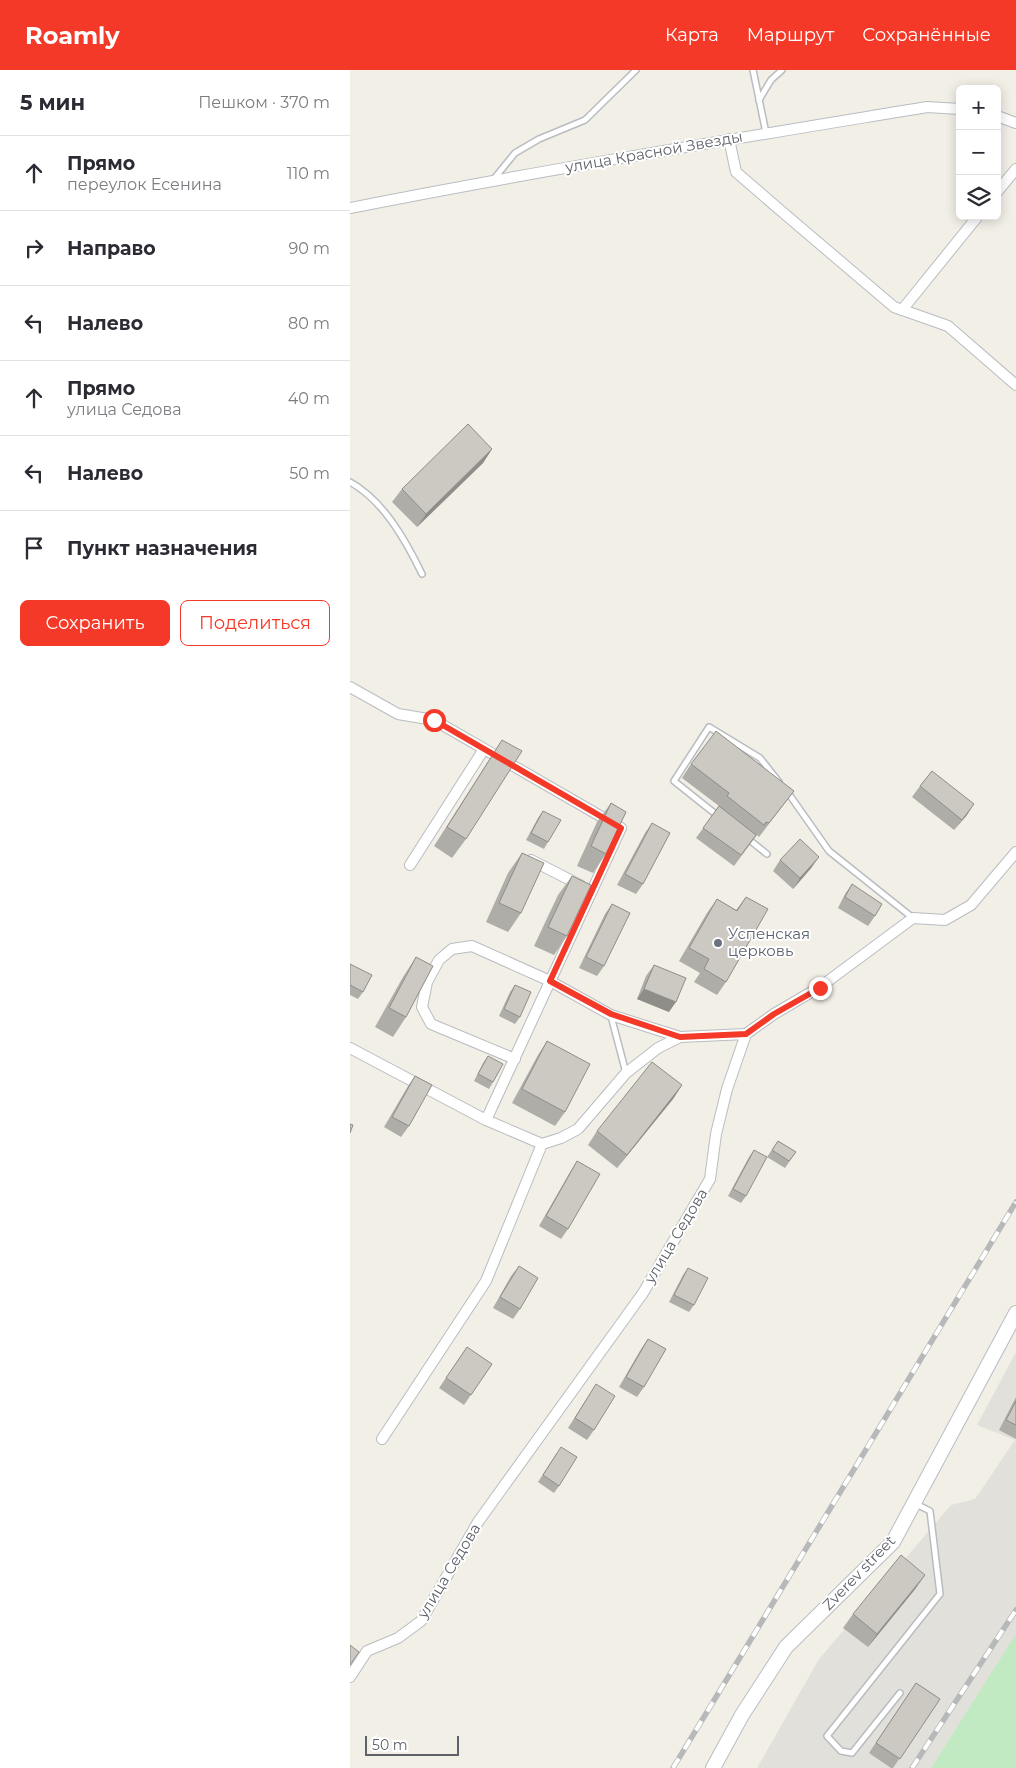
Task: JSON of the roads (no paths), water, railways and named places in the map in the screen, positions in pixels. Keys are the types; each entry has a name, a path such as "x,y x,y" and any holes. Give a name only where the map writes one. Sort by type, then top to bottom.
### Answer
{"main road":[{"name":"Zverev street","path":"713,1768 742,1715 786,1647 893,1542 1016,1313"}],"street":[{"name":"улица Красной Звезды","path":"350,208 493,180 927,107 956,109"},
{"path":"1001,117 1016,123"},
{"path":"729,140 736,172 894,307 948,326 1016,385"},
{"path":"1001,187 1016,169"},
{"path":"902,310 975,220"},
{"path":"350,687 398,714 434,720 621,828 486,1120"},
{"path":"410,866 484,749"},
{"path":"514,1059 431,1024 422,1007 427,982 439,960 452,949 472,946 550,981 611,1014 680,1037 746,1034 774,1014 820,988 913,918 945,920 971,905 1016,852"},
{"path":"531,860 592,891"},
{"name":"улица Седова","path":"350,1677 367,1651 398,1638 421,1621 478,1522 643,1293 710,1179 716,1134 727,1089 746,1034"},
{"path":"350,1061 353,1050 486,1120 542,1144 561,1138 578,1129 626,1073 658,1048 680,1037"},
{"path":"382,1439 486,1281 542,1144"}],"lane":[{"path":"493,180 515,153 539,139 585,120 636,70"},
{"path":"753,70 766,134"},
{"path":"759,100 771,80 782,70"},
{"path":"350,482 361,488 402,534 422,574"},
{"path":"721,817 674,781 709,727 760,758 798,804 829,851 913,918"},
{"path":"744,836 767,854"},
{"path":"611,1014 626,1073"},
{"path":"900,1694 852,1753 840,1751 827,1736 940,1594 930,1511 914,1503"}],"railway":[{"path":"673,1768 1016,1202"},
{"path":"912,1768 1016,1610"}],"place":[{"name":"Успенская церковь","path":"718,943"}]}
